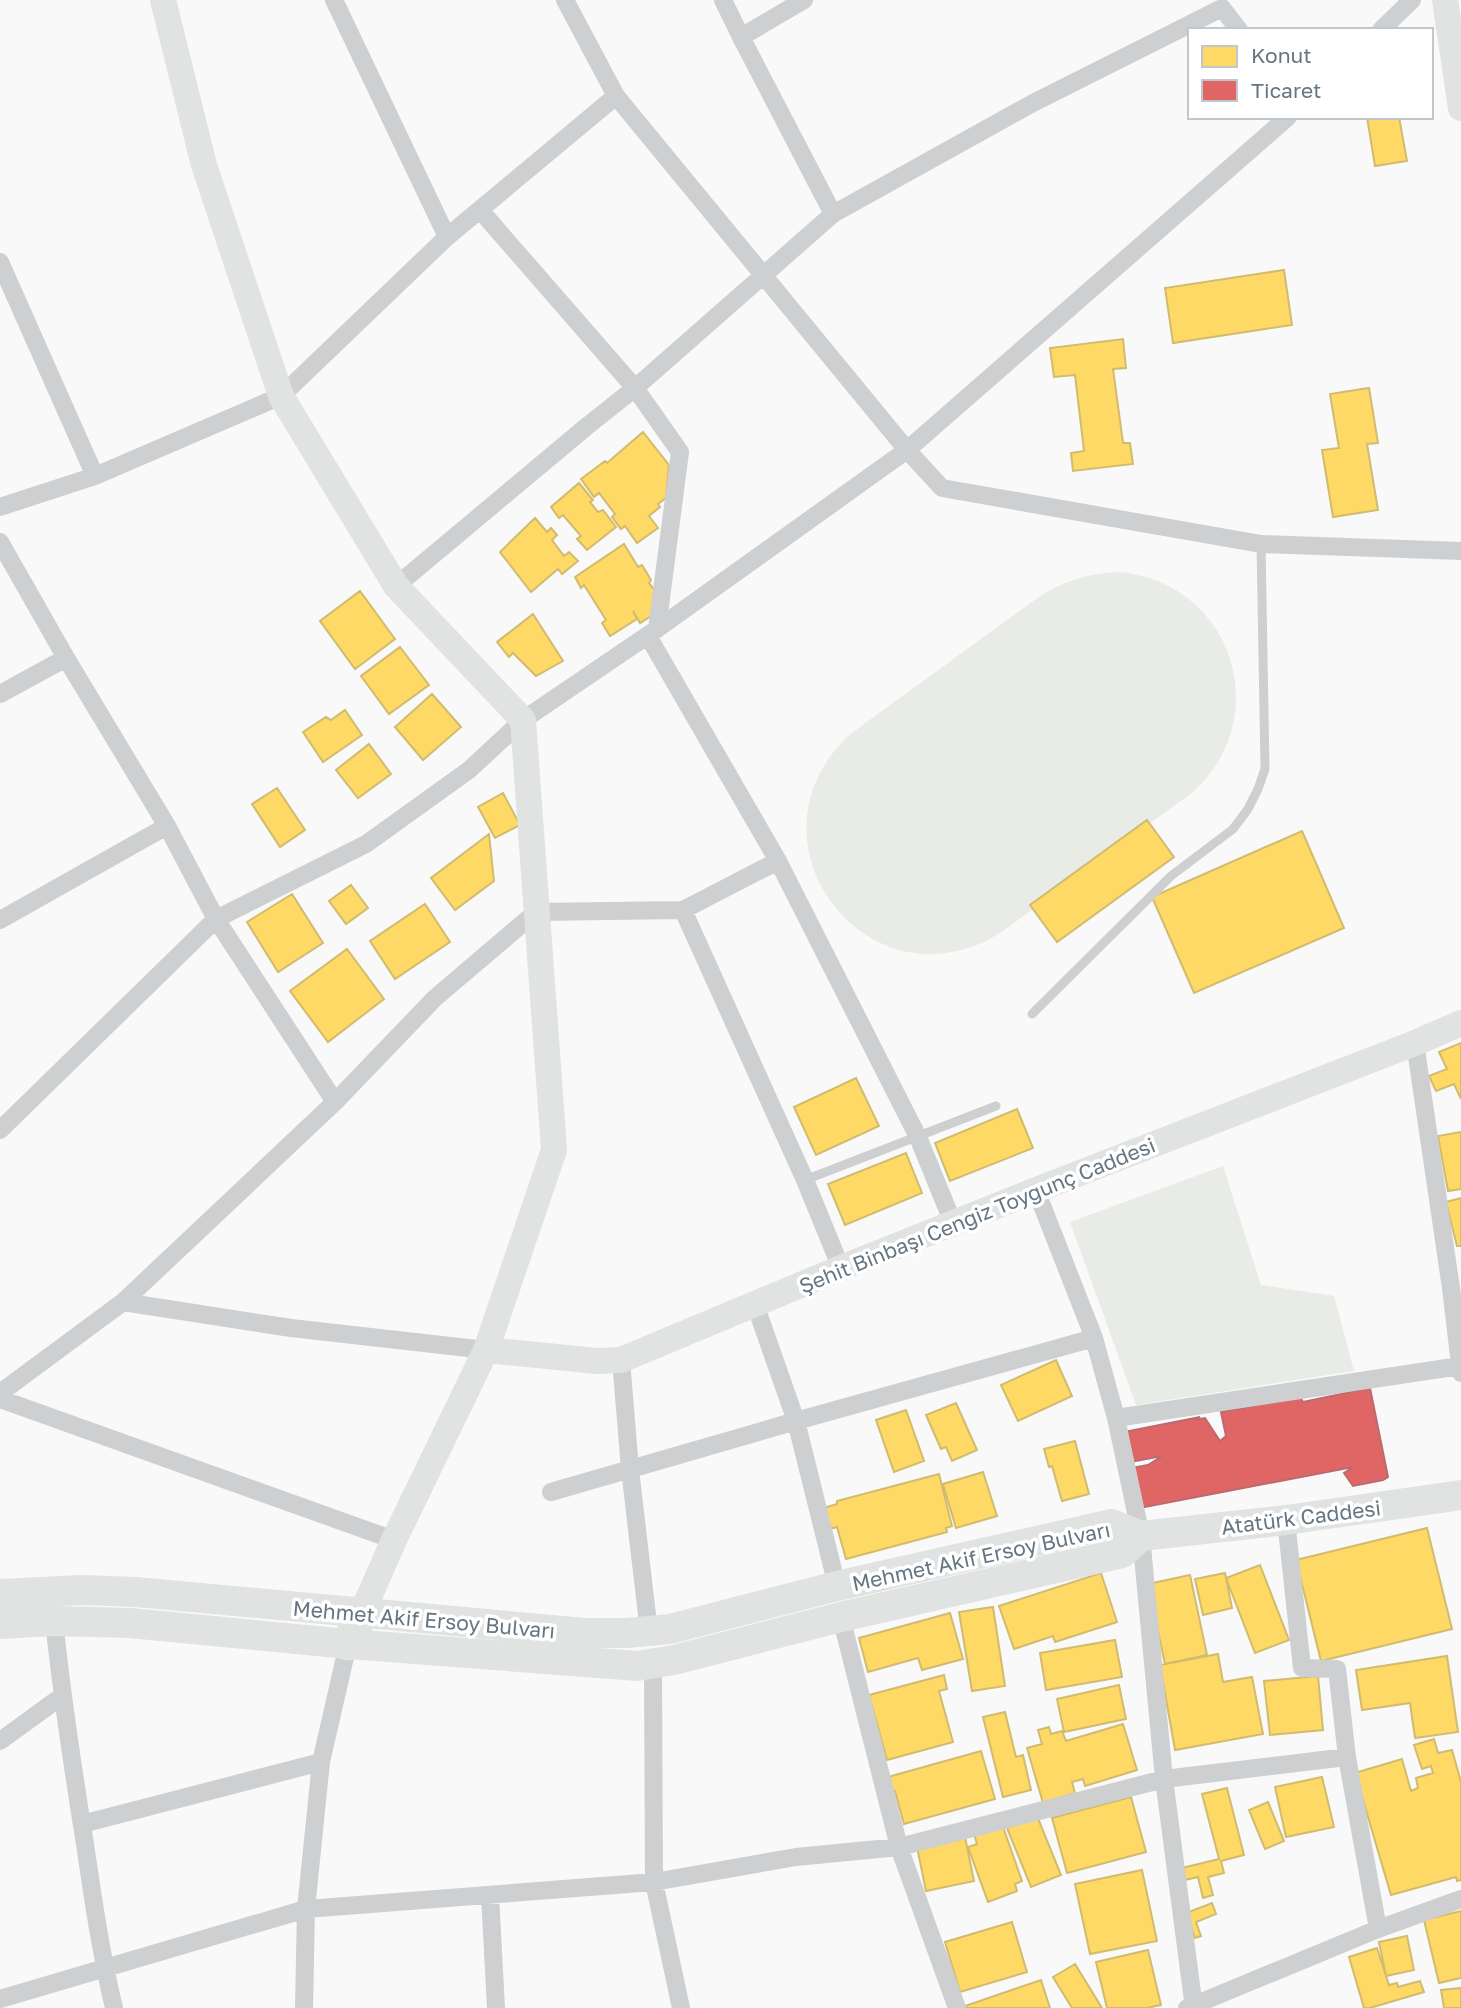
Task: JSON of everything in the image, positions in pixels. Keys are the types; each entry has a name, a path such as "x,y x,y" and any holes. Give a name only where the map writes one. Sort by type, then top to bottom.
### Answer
{"highway":[{"path":"348,1644 362,1614"}],"main road":[{"name":"Atatürk Caddesi","path":"1141,1536 1286,1520 1461,1495"},
{"name":"Mehmet Akif Ersoy Bulvarı","path":"0,1594 81,1590 136,1592 585,1633 649,1632 1112,1524 1141,1536 1122,1553 841,1617 653,1665 621,1666 130,1623 54,1621 0,1624"}],"street":[{"path":"163,0 204,165 281,397 397,586 523,720 554,1150 486,1350 394,1540 362,1614"},
{"path":"334,0 447,237"},
{"path":"565,0 616,96 907,450 942,488 1262,544 1461,551"},
{"path":"723,0 833,214"},
{"path":"741,37 804,0"},
{"path":"1383,28 1412,0"},
{"path":"1445,0 1459,74 1461,108"},
{"path":"397,586 635,388 833,214 1033,103 1222,4 1238,28"},
{"path":"0,507 95,476 281,397 447,237 616,96"},
{"path":"0,1130 216,919 366,844 469,770 523,720 652,632 907,450 1286,119"},
{"path":"480,210 635,388 680,452 652,632 778,861 918,1137 953,1223"},
{"path":"0,262 95,476"},
{"path":"0,542 167,826 216,919 335,1102"},
{"path":"0,694 66,658"},
{"path":"0,920 167,826"},
{"path":"0,1394 123,1302 335,1102 435,998 536,912 683,910 778,861"},
{"path":"683,910 806,1180 841,1268"},
{"name":"Şehit Binbaşı Cengiz Toygunç Caddesi","path":"486,1350 597,1361 621,1360 953,1223 1461,1023"},
{"path":"1415,1043 1456,1288 1461,1373"},
{"path":"1036,1190 1094,1338 1116,1418 1141,1536 1164,1779 1192,2007 1378,1929 1461,1899"},
{"path":"123,1302 290,1328 486,1350"},
{"path":"755,1304 796,1421 837,1586"},
{"path":"551,1492 1094,1338"},
{"path":"621,1360 630,1469 649,1632"},
{"path":"1116,1418 1460,1366"},
{"path":"0,1399 394,1540"},
{"path":"1286,1520 1302,1668 1337,1670 1347,1757 1378,1929"},
{"path":"841,1617 899,1847 957,2008"},
{"path":"54,1621 62,1696 104,1969 114,2008"},
{"path":"304,2008 306,1909 321,1762 348,1644"},
{"path":"653,1665 654,1882 681,2008"},
{"path":"0,1741 62,1696"},
{"path":"0,1999 306,1909 654,1882 796,1857 899,1847 1164,1779 1347,1757"},
{"path":"82,1824 321,1762"},
{"path":"491,1895 496,2008"}],"lane":[{"path":"1031,1014 1171,876 1233,828 1248,809 1258,789 1265,769 1262,544"},
{"path":"806,1180 996,1106"}],"shaded area":[{"path":"1120,572 1159,581 1190,600 1214,626 1230,658 1236,692 1232,727 1218,761 1193,792 1003,931 954,952 908,952 867,935 834,906 813,867 807,823 818,778 849,735 1040,596 1078,578"},
{"path":"1223,1166 1261,1285 1334,1296 1354,1371 1136,1405 1070,1222"}],"building: Konut":[{"path":"1367,119 1399,119 1407,161 1375,166"},
{"path":"1284,270 1292,325 1173,343 1165,288"},
{"path":"1123,339 1126,368 1113,369 1123,443 1130,443 1133,464 1073,471 1071,453 1084,451 1075,375 1054,377 1050,348"},
{"path":"1369,388 1378,443 1367,444 1378,510 1333,517 1322,450 1339,448 1330,394"},
{"path":"643,432 669,465 666,498 649,516 658,528 637,543 625,526 621,529 612,517 615,514 599,493 594,497 581,479 605,461 607,463"},
{"path":"579,483 593,500 590,502 598,512 603,510 616,527 587,550 577,539 581,536 563,515 559,518 551,507"},
{"path":"535,518 547,532 551,528 557,535 552,540 564,556 569,552 578,561 562,574 558,569 531,592 500,552"},
{"path":"624,544 638,567 642,565 651,580 649,583 657,593 656,613 640,623 633,611 637,619 610,636 602,623 606,620 584,585 581,588 575,577"},
{"path":"360,591 395,639 355,669 320,621"},
{"path":"533,614 563,661 536,676 513,653 509,657 497,642"},
{"path":"400,647 429,685 389,714 361,676"},
{"path":"432,694 461,727 423,760 395,727"},
{"path":"345,710 362,735 323,762 303,732 326,717 331,720"},
{"path":"369,744 391,774 358,798 336,770"},
{"path":"277,788 305,830 280,847 252,804"},
{"path":"503,793 520,825 495,838 478,807"},
{"path":"1147,820 1174,857 1057,942 1030,905"},
{"path":"1302,831 1344,928 1194,993 1152,897"},
{"path":"489,834 494,881 455,910 431,878"},
{"path":"351,885 368,908 346,924 329,901"},
{"path":"292,894 323,943 278,972 247,922"},
{"path":"425,904 450,942 395,979 370,941"},
{"path":"347,949 384,999 328,1042 290,991"},
{"path":"1461,1043 1461,1099 1454,1084 1436,1091 1429,1076 1447,1069 1439,1052"},
{"path":"856,1078 879,1126 816,1155 794,1107"},
{"path":"1017,1109 1033,1148 950,1181 935,1143"},
{"path":"1461,1132 1461,1189 1448,1191 1438,1136"},
{"path":"906,1153 922,1193 845,1225 828,1184"},
{"path":"1461,1198 1461,1246 1457,1246 1446,1202"},
{"path":"1056,1360 1072,1396 1018,1421 1001,1385"},
{"path":"956,1403 977,1450 952,1461 946,1447 941,1449 926,1415"},
{"path":"906,1410 924,1461 894,1472 876,1420"},
{"path":"1075,1441 1089,1494 1062,1501 1044,1449"},
{"path":"983,1472 997,1516 956,1528 943,1484"},
{"path":"939,1474 952,1526 946,1528 947,1532 846,1559 837,1527 829,1529 824,1508 837,1504 837,1501"},
{"path":"1427,1528 1452,1629 1321,1661 1296,1560"},
{"path":"1260,1565 1289,1640 1255,1653 1226,1578"},
{"path":"1101,1573 1117,1622 1055,1642 1053,1636 1014,1649 999,1606"},
{"path":"1225,1573 1232,1608 1203,1615 1195,1579"},
{"path":"1190,1575 1207,1655 1165,1664 1148,1584"},
{"path":"993,1607 1005,1686 972,1691 959,1612"},
{"path":"950,1613 963,1659 922,1670 918,1658 868,1672 859,1638"},
{"path":"1115,1640 1122,1677 1046,1690 1040,1653"},
{"path":"1218,1654 1223,1682 1252,1677 1263,1734 1175,1750 1160,1665"},
{"path":"1447,1656 1458,1732 1415,1738 1410,1703 1362,1710 1356,1670"},
{"path":"944,1675 947,1689 939,1691 953,1742 887,1760 869,1695"},
{"path":"1318,1676 1323,1730 1270,1735 1264,1681"},
{"path":"1119,1685 1126,1719 1064,1732 1057,1699"},
{"path":"1005,1712 1016,1757 1023,1755 1031,1790 1003,1797 983,1717"},
{"path":"1123,1724 1137,1770 1085,1786 1083,1779 1072,1782 1075,1793 1043,1803 1027,1748 1042,1744 1038,1730 1049,1727 1051,1734 1062,1731 1066,1741"},
{"path":"1434,1739 1438,1753 1452,1750 1461,1782 1461,1880 1457,1881 1456,1877 1391,1895 1355,1773 1402,1759 1411,1791 1418,1788 1416,1778 1433,1773 1431,1766 1422,1769 1414,1745"},
{"path":"981,1751 995,1799 904,1824 895,1791 892,1792 888,1777"},
{"path":"1322,1777 1334,1827 1286,1837 1275,1787"},
{"path":"1227,1788 1244,1855 1221,1861 1224,1873 1208,1877 1213,1895 1203,1898 1198,1877 1185,1880 1182,1868 1219,1859 1202,1794"},
{"path":"1131,1797 1146,1852 1067,1873 1052,1818"},
{"path":"1268,1802 1284,1841 1265,1849 1249,1810"},
{"path":"1037,1816 1061,1875 1031,1887 1007,1828"},
{"path":"1002,1824 1022,1881 1015,1884 1017,1891 988,1902 968,1847 977,1844 974,1834"},
{"path":"965,1837 974,1881 926,1891 917,1847"},
{"path":"1142,1870 1157,1941 1090,1954 1075,1884"},
{"path":"1212,1903 1216,1914 1196,1922 1201,1936 1195,1938 1186,1913"},
{"path":"1461,1911 1461,1978 1439,1983 1424,1920"},
{"path":"1012,1922 1027,1972 960,1992 945,1942"},
{"path":"1407,1936 1414,1970 1386,1976 1379,1942"},
{"path":"1377,1948 1389,1985 1397,1983 1398,1987 1420,1981 1424,1992 1364,2008 1349,1957"},
{"path":"1148,1950 1161,2005 1147,2008 1107,2008 1096,1962"},
{"path":"1075,1964 1102,2008 1072,2008 1053,1977"},
{"path":"1041,1980 1050,2008 965,2006"},
{"path":"1461,1988 1461,2008 1444,2008 1441,1990"}],"building: Ticaret":[{"path":"1370,1388 1388,1477 1383,1480 1353,1486 1344,1473 1353,1467 1139,1508 1131,1468 1148,1465 1162,1456 1130,1462 1124,1432 1200,1417 1195,1420 1205,1418 1220,1441 1226,1436 1221,1412 1300,1397 1303,1402"}]}
